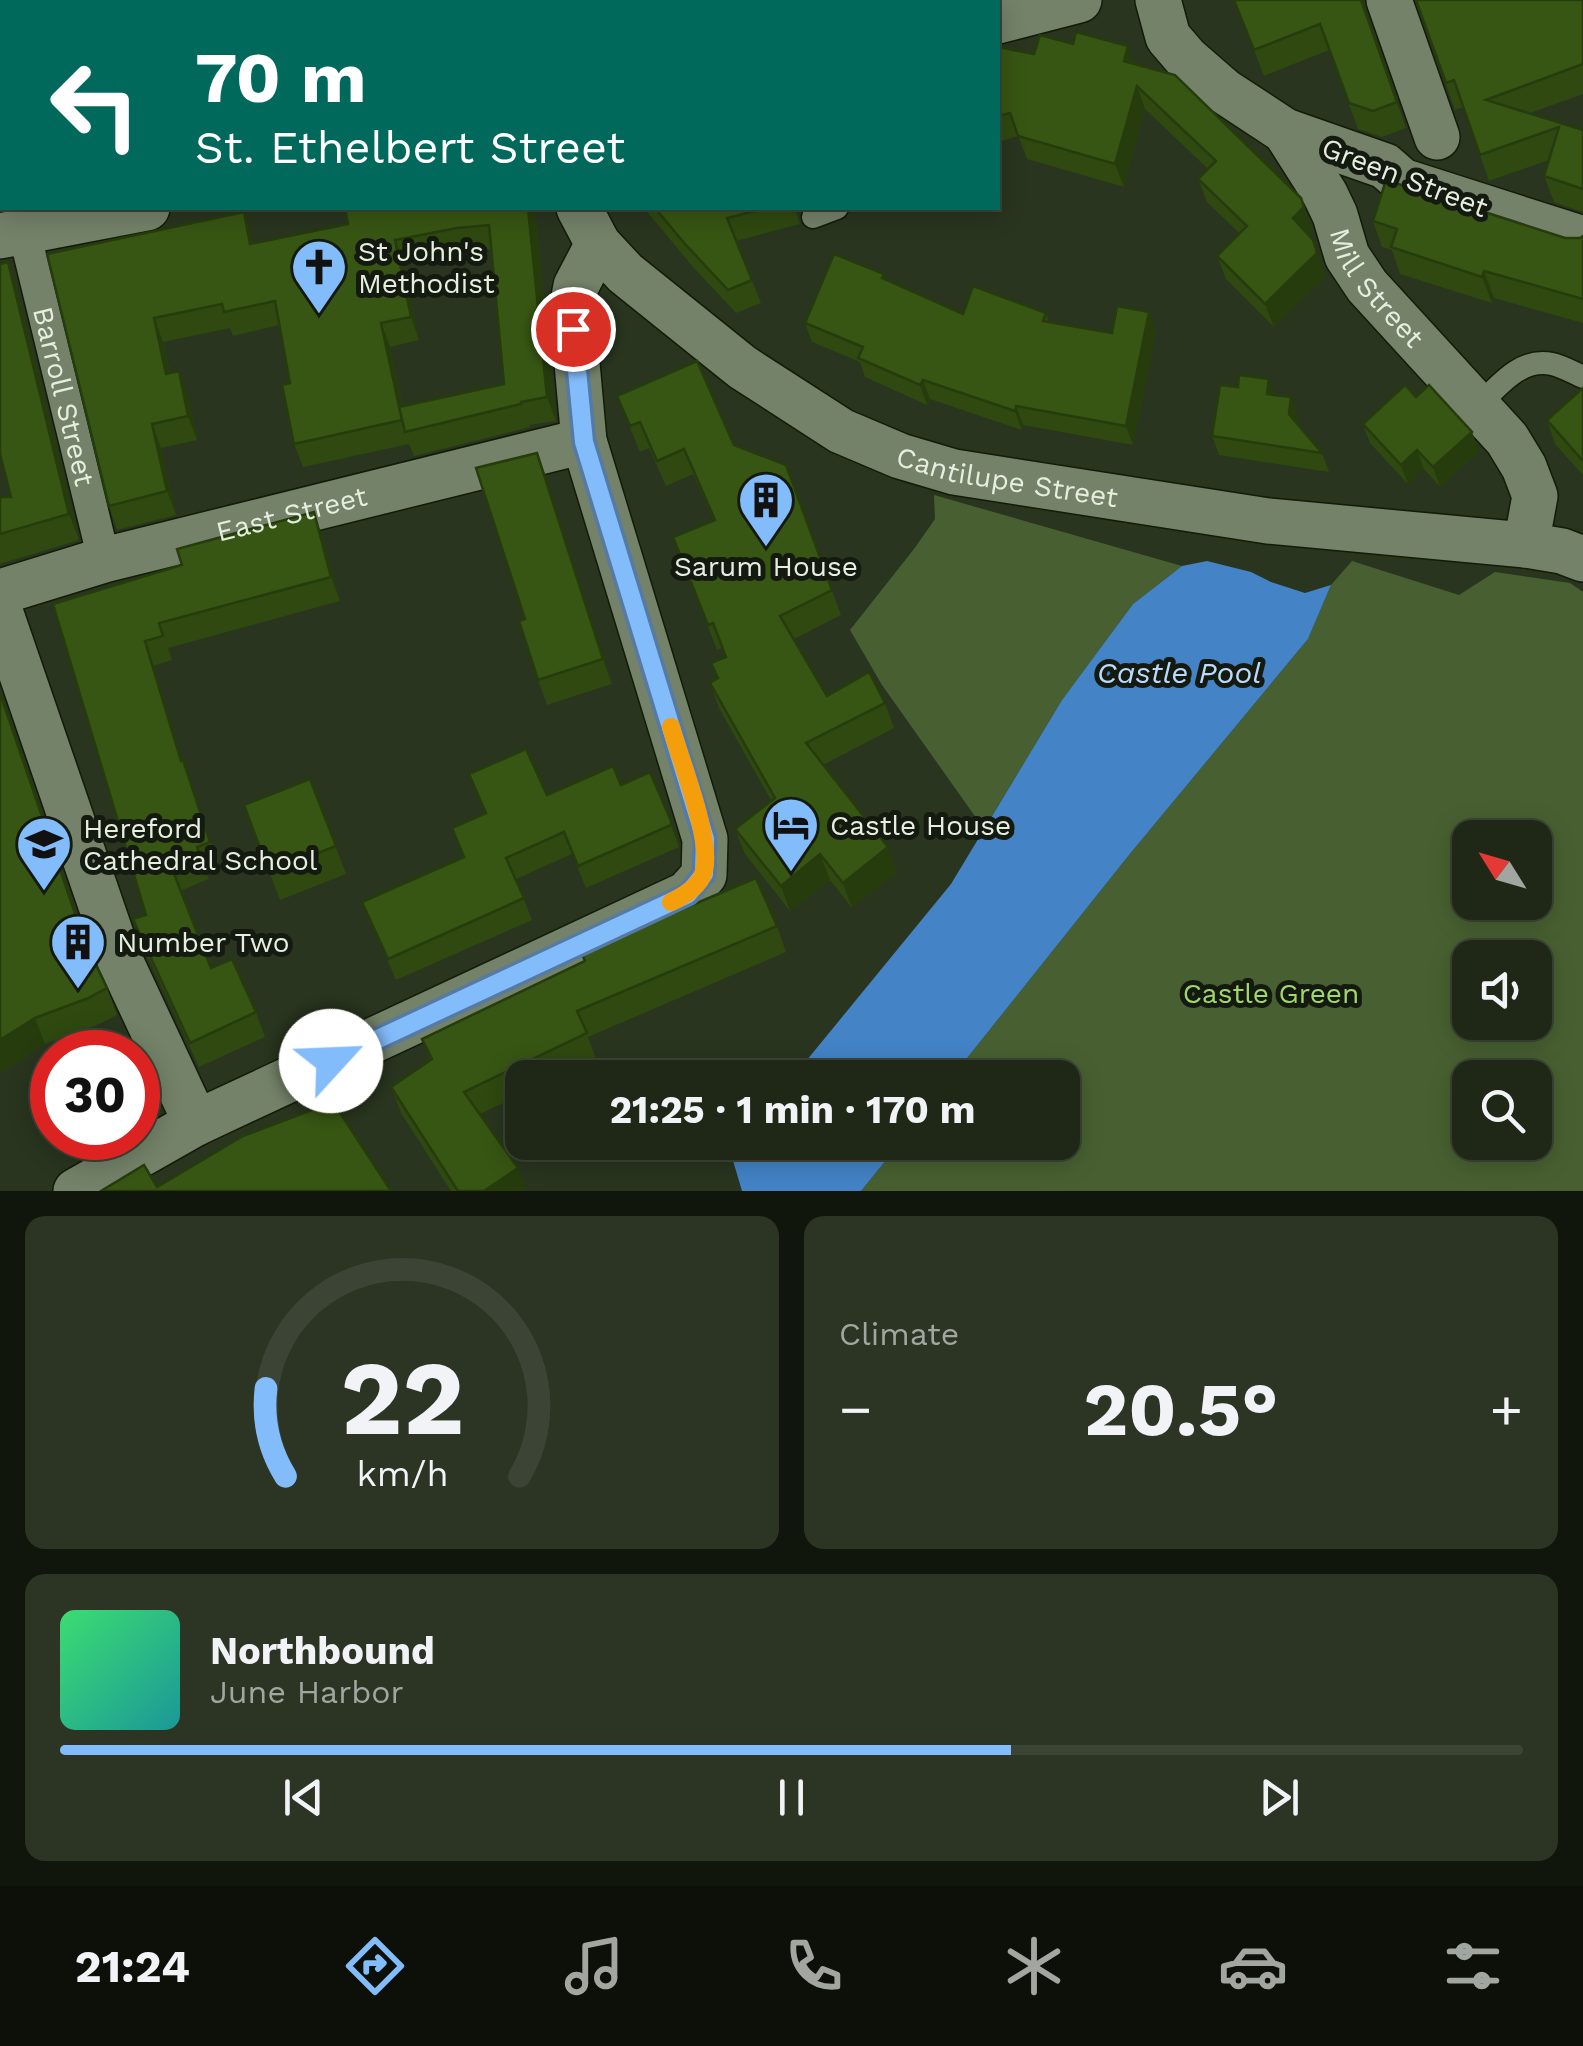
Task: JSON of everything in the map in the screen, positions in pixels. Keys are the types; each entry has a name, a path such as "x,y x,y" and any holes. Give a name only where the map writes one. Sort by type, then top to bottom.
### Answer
{"street":[{"path":"1000,20 1079,0"},
{"name":"Mill Street","path":"1158,0 1168,37 1186,58 1224,91 1285,131 1336,215 1348,256 1368,286 1508,438 1536,496 1526,545"},
{"path":"1389,0 1438,137"},
{"name":"Green Street","path":"1285,131 1384,166 1402,181 1583,239"},
{"path":"1343,239 1349,213 1363,197 1386,184 1402,181"},
{"path":"12,234 137,210"},
{"path":"76,1191 196,1123 688,894 704,874 705,839 584,442 572,308 588,226"},
{"name":"Cantilupe Street","path":"588,226 625,273 742,367 841,431 900,456 954,472 1268,521 1526,545"},
{"name":"Barroll Street","path":"12,234 104,560"},
{"name":"East Street","path":"0,592 104,560 584,442"},
{"path":"1526,545 1583,558"},
{"path":"0,611 120,958 196,1123"}],"lane":[{"path":"813,217 832,210"},
{"path":"1477,407 1525,365 1552,363 1583,377"}],"green space":[{"path":"934,495 1182,566 1133,604 1062,700 984,829 882,685 850,630 935,519"},
{"name":"Castle Green","path":"1352,561 1459,595 1495,572 1570,583 1583,592 1583,1191 861,1191 886,1160 1080,1160 1080,1060 966,1060 1308,639 1331,585"}],"water":[{"name":"Castle Pool","path":"1207,561 1251,572 1305,593 1331,585 1308,639 966,1060 807,1060 951,884 1062,700 1133,604 1182,566"},
{"path":"733,1160 886,1160 861,1191 742,1191"}],"building":[{"path":"1234,0 1361,0 1397,102 1373,111 1349,103 1320,24 1254,50"},
{"path":"1416,0 1583,0 1583,64 1486,100 1583,130 1583,189 1544,176 1559,127 1480,155 1454,80 1446,83"},
{"path":"1076,32 1128,46 1124,61 1175,75 1301,198 1304,207 1293,218 1313,240 1317,253 1265,304 1217,256 1247,226 1198,179 1216,161 1137,86 1115,164 1018,136 1010,113 1000,116 1000,47 1034,54 1040,35 1073,44"},
{"path":"1386,180 1565,238 1583,236 1583,299 1484,271 1482,277 1391,247 1397,229 1373,221"},
{"path":"345,210 528,210 547,397 405,432 401,415 402,420 294,444 282,385 290,383 275,301 224,312 222,304 154,318 166,374 179,371 188,416 152,424 167,491 109,506 47,254 244,212 250,244 348,224","holes":["489,225 504,384 399,407 381,323 411,317 395,240"]},
{"path":"657,210 759,210 727,218 752,280 728,290"},
{"path":"834,254 963,314 973,286 1046,313 1043,321 1112,333 1117,306 1149,312 1126,426 1016,406 1015,411 923,380 920,385 858,358 863,347 805,323"},
{"path":"8,262 69,514 0,534 0,497 11,497 0,454 0,264"},
{"path":"697,361 734,445 786,465 832,590 780,616 827,696 869,672 885,703 806,743 888,847 843,883 820,854 781,886 735,829 775,798 710,683 718,678 711,663 726,657 713,623 708,625 673,537 715,520 684,449 657,461 640,422 630,426 617,396"},
{"path":"1239,375 1269,379 1267,394 1291,397 1289,414 1322,453 1212,436 1220,385 1238,387"},
{"path":"1405,385 1416,397 1429,385 1472,432 1433,467 1417,450 1401,465 1363,424"},
{"path":"1583,388 1583,461 1547,420"},
{"path":"537,453 603,659 538,680 519,621 525,619 476,468"},
{"path":"314,512 331,577 159,623 163,636 145,641 210,842 197,847 200,855 171,866 211,968 232,959 256,1012 190,1043 133,919 146,915 53,604 182,565 177,549"},
{"path":"0,693 84,940 107,988 35,1018 0,1040"},
{"path":"526,749 547,795 613,766 621,785 650,772 671,825 578,866 564,832 506,858 524,898 388,959 362,902 464,857 452,828 486,813 469,774"},
{"path":"310,779 336,846 269,872 244,805"},
{"path":"756,878 777,926 577,1011 587,1033 531,1060 505,1060 505,1072 464,1092 505,1150 505,1160 512,1160 518,1168 484,1191 458,1191 391,1087 432,1059 422,1039 585,961 581,952"},
{"path":"333,1102 391,1191 101,1191 144,1165 157,1187 243,1136"}],"slow traffic":[{"path":"671,727 705,839 704,874 688,894 671,902"}],"place":[{"name":"St John's Methodist","path":"319,316"},
{"name":"Sarum House","path":"766,549"},
{"name":"Castle House","path":"791,874"},
{"name":"Hereford Cathedral School","path":"44,893"},
{"name":"Number Two","path":"78,991"}],"route":[{"path":"331,1061 688,894 704,874 705,839 584,442 573,329"}]}
